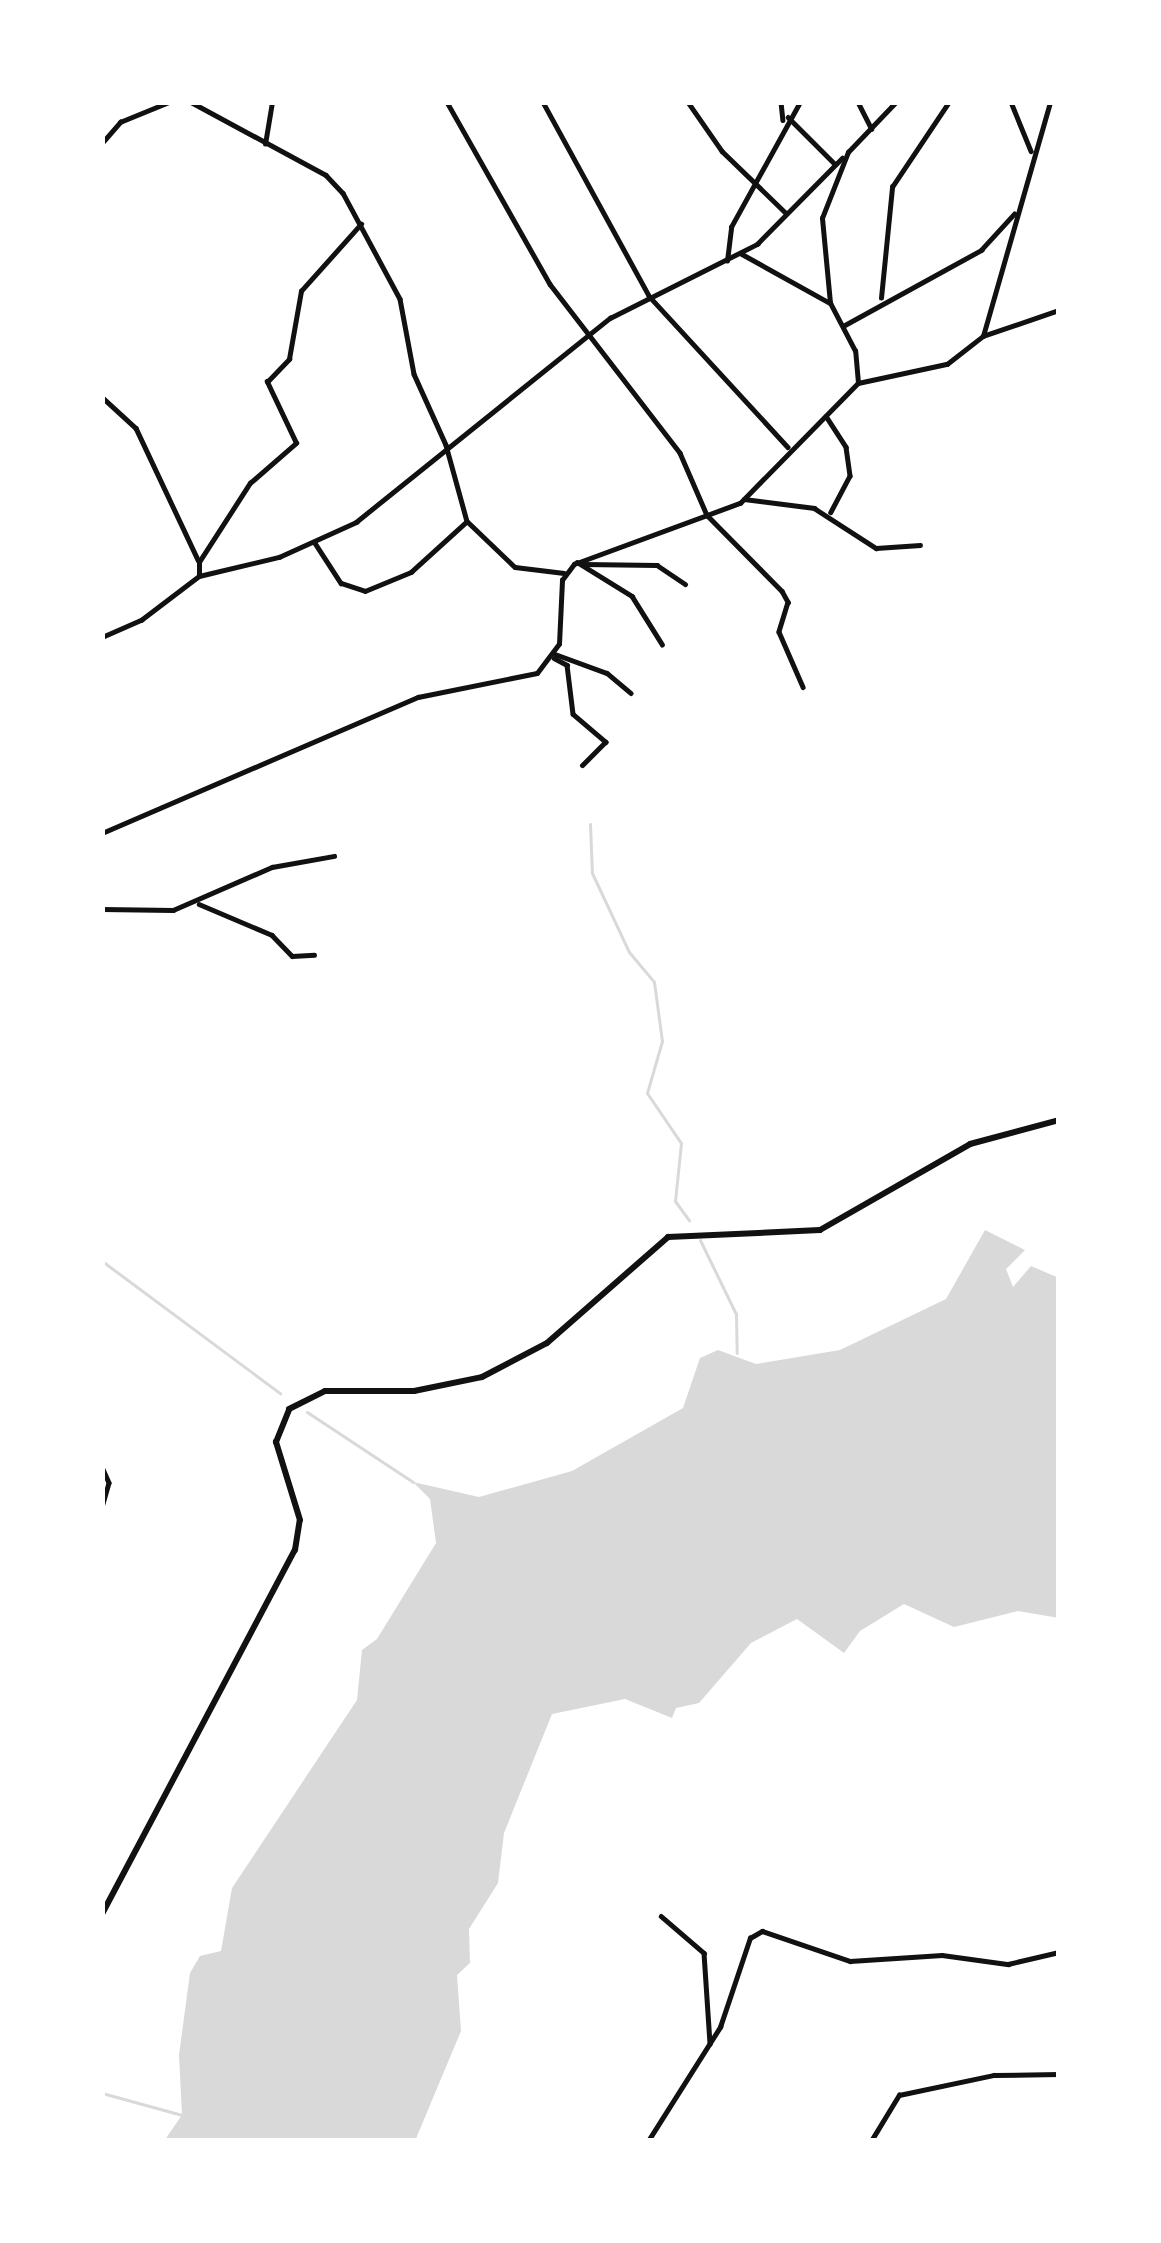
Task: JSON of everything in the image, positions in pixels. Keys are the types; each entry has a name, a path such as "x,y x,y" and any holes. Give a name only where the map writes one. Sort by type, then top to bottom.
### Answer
{"street":[{"path":"102,143 120,122 169,102"},
{"path":"191,102 326,175 362,224 400,298 413,374 446,446 467,521 515,567 564,573 577,563 744,499 788,447 858,382 946,364 983,336 1059,310"},
{"path":"265,144 272,102"},
{"path":"447,102 586,336 680,453 707,515 782,591 788,602 779,632 803,687"},
{"path":"543,102 649,296 788,447"},
{"path":"688,102 722,152 786,212"},
{"path":"781,102 786,120 835,164"},
{"path":"727,261 731,227 800,102"},
{"path":"858,102 872,129"},
{"path":"102,637 141,620 199,576 315,543 380,505 446,446 586,336 649,296 742,254 896,102"},
{"path":"881,298 892,187 949,102"},
{"path":"1011,102 1031,151"},
{"path":"983,336 1031,151 1050,102"},
{"path":"848,152 822,218 830,303 843,326 858,382"},
{"path":"843,326 881,298 981,250 1017,209"},
{"path":"199,562 250,483 296,443 267,382 289,358 301,290 362,224"},
{"path":"742,254 830,303"},
{"path":"102,397 136,428 199,562 199,576"},
{"path":"826,416 846,447 850,476 830,514"},
{"path":"744,499 830,514 876,548 920,545"},
{"path":"315,543 341,583 365,591 411,572 467,521"},
{"path":"577,563 657,565 685,584"},
{"path":"577,563 632,596 662,644"},
{"path":"555,656 564,573"},
{"path":"555,656 607,673 631,693"},
{"path":"555,656 568,665 573,714 606,742 583,765"},
{"path":"102,833 418,697 517,681 555,656"},
{"path":"102,908 142,913 200,904 272,867 334,856"},
{"path":"200,904 272,935 292,956 314,955"},
{"path":"102,1914 296,1550 300,1520 276,1442 280,1421 302,1398 482,1377 547,1342 668,1238 820,1230 970,1144 1059,1120"},
{"path":"102,1467 109,1492 102,1508"},
{"path":"661,1916 704,1954 710,2044"},
{"path":"648,2141 710,2044 750,1938 762,1930 850,1961 942,1954 1008,1964 1059,1952"},
{"path":"871,2141 899,2095 994,2075 1059,2074"}],"shaded area":[{"path":"985,1230 1025,1250 1006,1269 1013,1287 1031,1266 1059,1278 1059,1618 1018,1611 954,1627 904,1604 860,1631 844,1653 797,1619 751,1643 699,1703 676,1708 672,1718 625,1699 552,1714 504,1833 498,1883 469,1929 470,1963 457,1975 461,2031 415,2141 164,2141 182,2115 179,2055 190,1973 200,1956 221,1951 232,1888 357,1700 362,1650 377,1639 436,1543 430,1499 413,1482 479,1497 572,1471 683,1408 700,1358 718,1350 756,1364 840,1350 946,1299"}],"waterway":[{"path":"590,824 592,873 629,952 654,982 662,1041 647,1093 681,1143 675,1201 689,1220"},
{"path":"700,1240 736,1314 737,1353"},
{"path":"102,1261 280,1393"},
{"path":"307,1412 413,1482"},
{"path":"102,2093 182,2115"}]}
